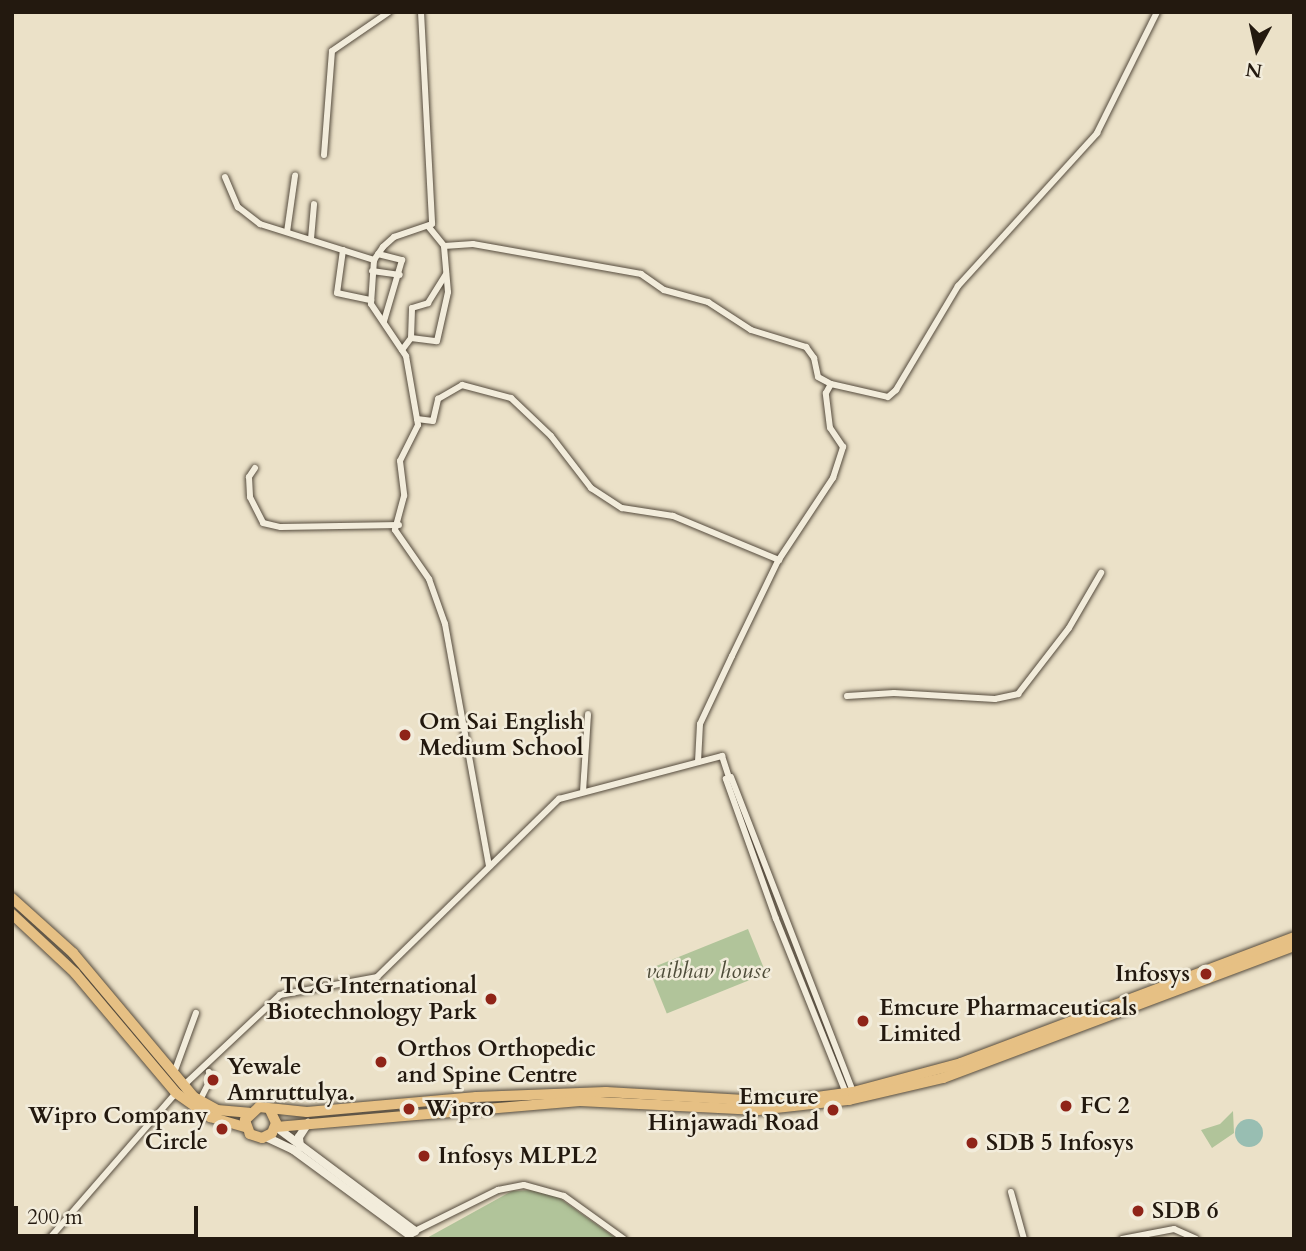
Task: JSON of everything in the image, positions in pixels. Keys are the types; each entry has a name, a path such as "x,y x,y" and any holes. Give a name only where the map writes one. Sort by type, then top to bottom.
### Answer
{"main road":[{"path":"12,898 73,953 173,1074 180,1090 217,1110 248,1113 258,1107 307,1112 580,1093 758,1102 851,1096 961,1063 1294,937"},
{"path":"12,914 75,973 180,1090 210,1117 246,1127 254,1136 266,1137 276,1127 308,1123 580,1101 769,1110 851,1096 954,1075 1294,946"},
{"path":"270,1110 276,1127"},
{"path":"246,1127 248,1113"}],"street":[{"path":"324,155 332,51 388,12"},
{"path":"421,12 433,214 428,226 394,237 376,257 370,300 402,350 417,419 400,461 404,496 399,525 395,530 429,579 445,624 489,866"},
{"path":"444,246 473,244 641,274 664,290 708,302 751,330 806,347 814,358 818,377 831,384 888,397 896,390 958,286 1097,133 1157,12"},
{"path":"287,232 295,176"},
{"path":"225,177 238,208 260,224 343,250 402,260 400,275 384,321"},
{"path":"311,239 314,204"},
{"path":"411,338 437,341 448,292 444,246 428,226"},
{"path":"343,250 337,293 370,300"},
{"path":"372,271 400,275"},
{"path":"402,350 411,338 412,308 428,303 447,272"},
{"path":"698,762 700,724 779,560 833,478 843,447 830,428 826,393 831,384"},
{"path":"417,419 433,421 438,399 462,385 511,398 551,436 591,488 622,509 673,516 779,560"},
{"path":"255,468 249,477 250,497 263,523 281,527 399,525"},
{"path":"847,696 894,693 995,699 1018,694 1069,628 1101,573"},
{"path":"583,792 588,713"},
{"path":"49,1239 180,1090 280,995 377,977 559,799 722,756 774,881 851,1096"},
{"path":"729,778 726,779 764,885 851,1096"},
{"path":"764,885 774,881"},
{"path":"173,1074 196,1013"},
{"path":"200,1102 212,1077 209,1072"},
{"path":"300,1147 299,1137 308,1123"},
{"path":"276,1127 408,1231"},
{"path":"266,1137 292,1149 408,1231"},
{"path":"398,1239 408,1231 498,1190 524,1185 564,1196 624,1239"},
{"path":"1011,1192 1024,1239"},
{"path":"1122,1239 1174,1230 1196,1239"}],"green space":[{"name":"vaibhav house","path":"748,929 766,974 667,1014 649,969"},
{"path":"1233,1111 1234,1133 1212,1148 1201,1130 1220,1124"},
{"path":"533,1190 555,1195 617,1239 425,1239 512,1191"}],"water":[{"path":"1249,1119 1259,1123 1263,1133 1259,1143 1249,1147 1239,1143 1235,1133 1239,1123"}],"place":[{"name":"Om Sai English Medium School","path":"405,735"},
{"name":"Infosys","path":"1206,974"},
{"name":"TCG International Biotechnology Park","path":"491,999"},
{"name":"Emcure Pharmaceuticals Limited","path":"863,1021"},
{"name":"Orthos Orthopedic and Spine Centre","path":"381,1062"},
{"name":"Yewale Amruttulya.","path":"213,1080"},
{"name":"FC 2","path":"1066,1106"},
{"name":"Wipro","path":"409,1109"},
{"name":"Emcure Hinjawadi Road","path":"833,1110"},
{"name":"Wipro Company Circle","path":"222,1129"},
{"name":"SDB 5 Infosys","path":"972,1143"},
{"name":"Infosys MLPL2","path":"424,1156"},
{"name":"SDB 6","path":"1138,1211"}]}
